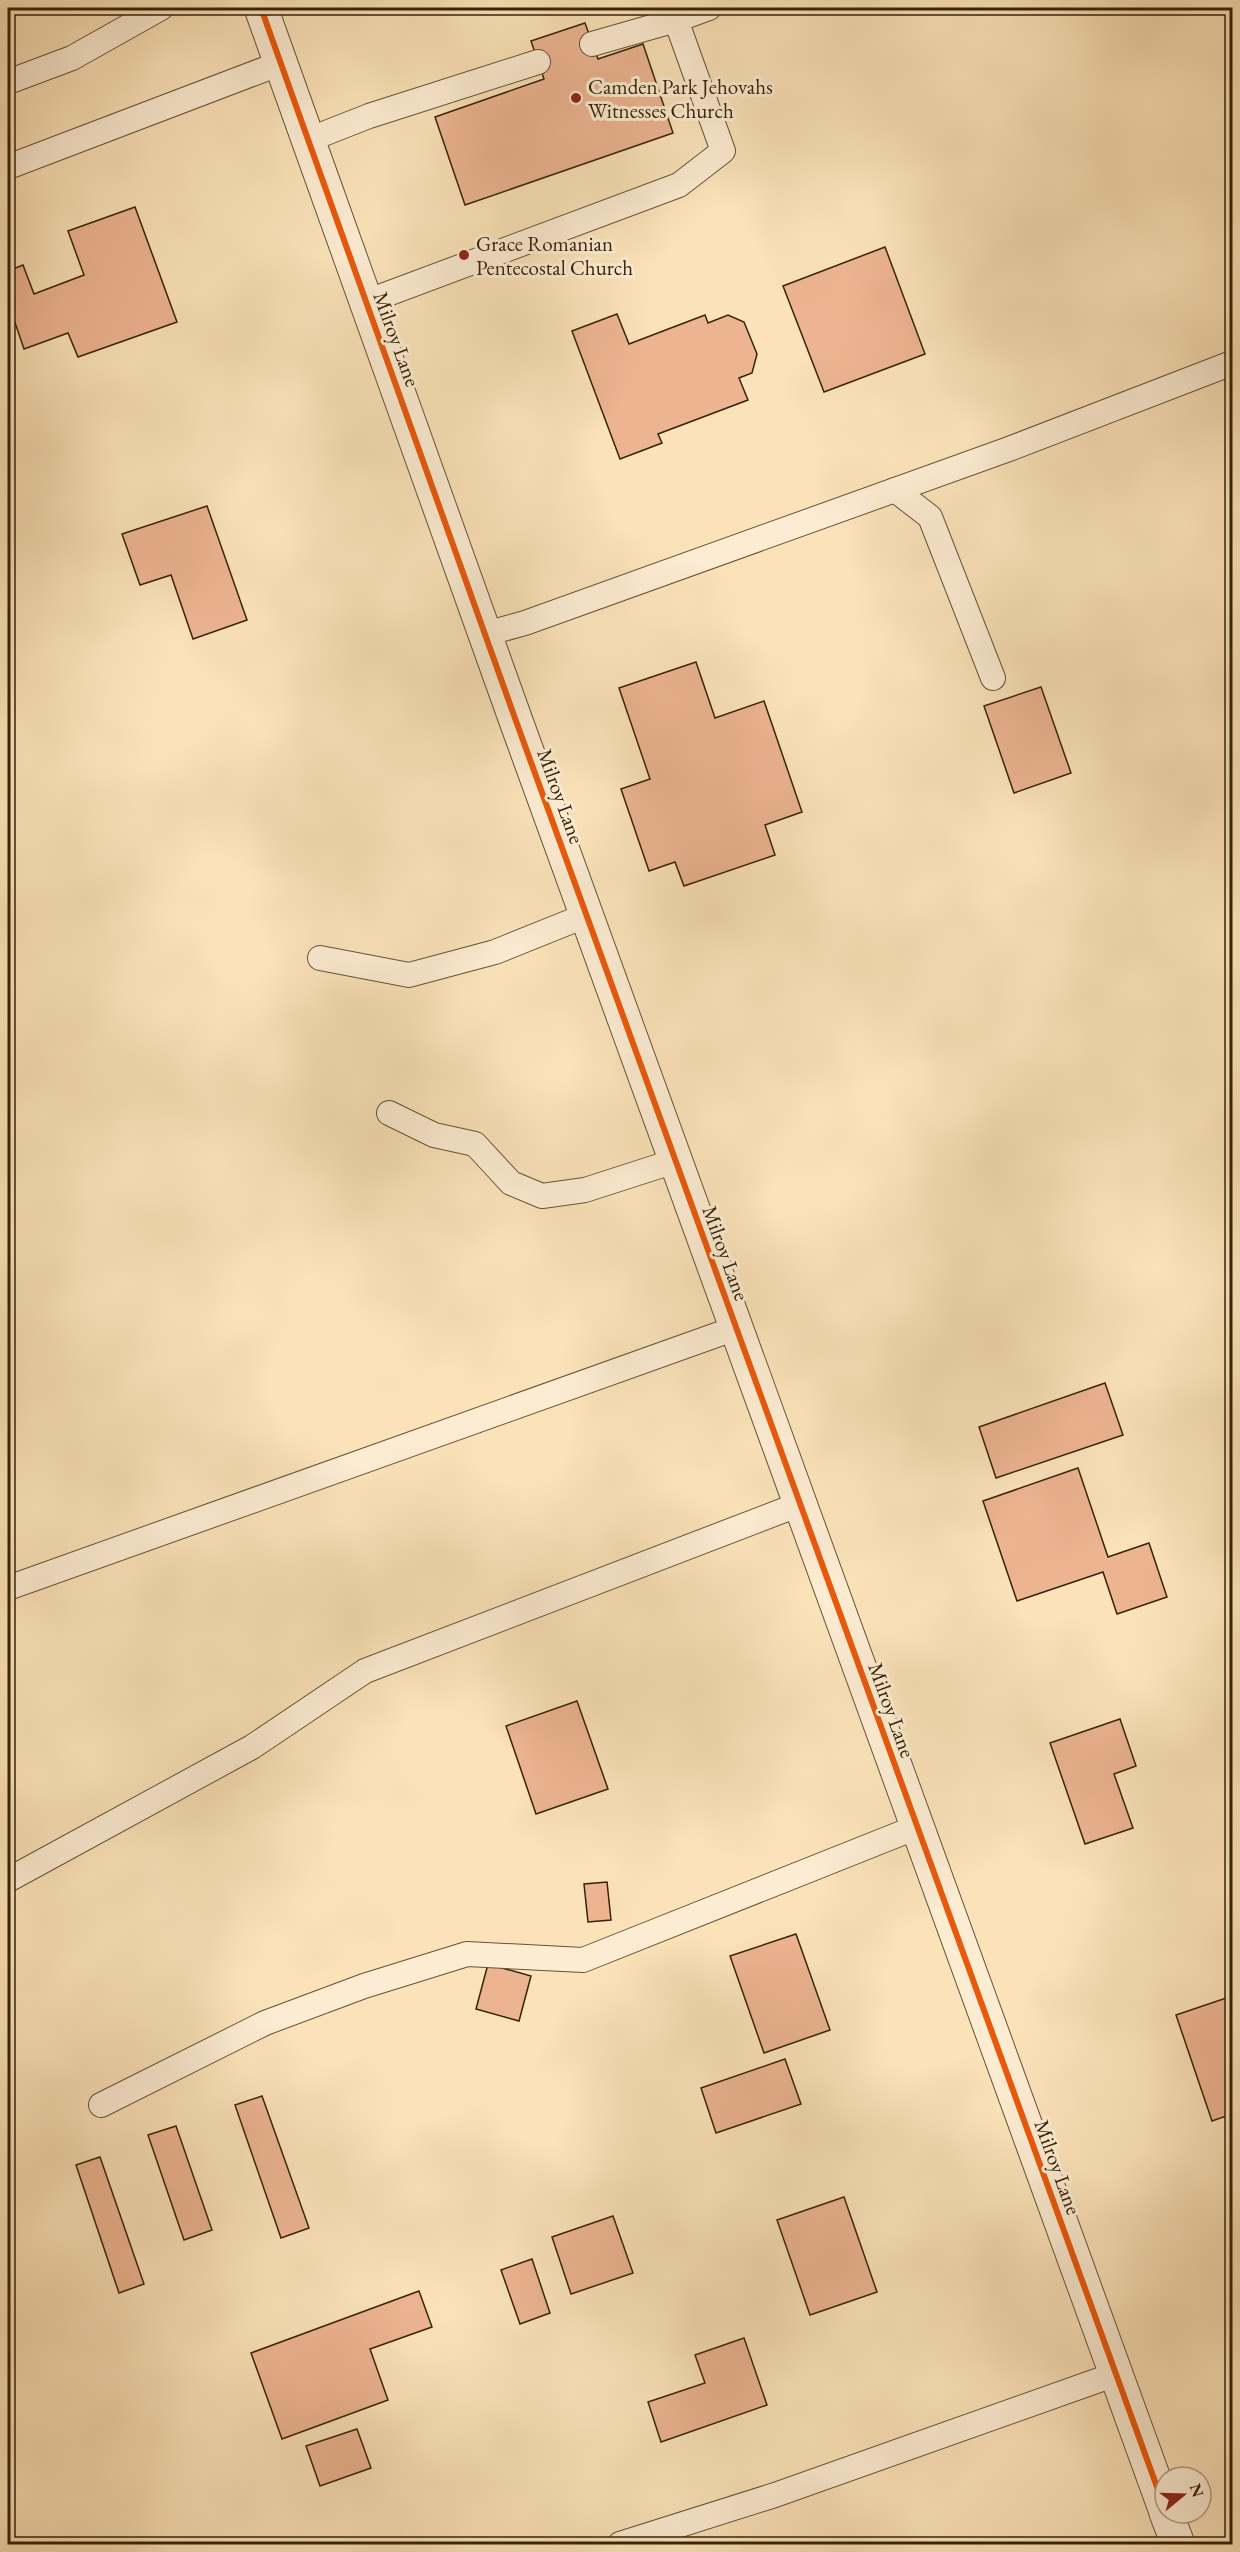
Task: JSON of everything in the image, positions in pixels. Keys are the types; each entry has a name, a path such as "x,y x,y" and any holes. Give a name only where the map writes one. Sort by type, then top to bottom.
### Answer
{"street":[{"name":"Milroy Lane","path":"261,8 675,1161 1153,2475"},
{"name":"Milroy Lane","path":"1171,2525 1178,2544"}],"lane":[{"path":"8,82 72,58 161,8"},
{"path":"592,44 709,8"},
{"path":"366,302 679,185 723,151 676,20"},
{"path":"308,140 369,116 538,62"},
{"path":"8,167 281,63"},
{"path":"485,633 525,623 895,490 1233,363"},
{"path":"895,490 930,517 993,678"},
{"path":"320,958 409,975 495,952 587,915"},
{"path":"389,1113 434,1135 475,1144 511,1183 542,1196 585,1190 675,1161"},
{"path":"8,1588 736,1328"},
{"path":"8,1880 252,1747 365,1671 800,1504"},
{"path":"101,2105 265,2023 364,1986 467,1954 583,1960 917,1827"},
{"path":"620,2544 786,2491 1116,2374"}],"building":[{"name":"Camden Park Jehovahs Witnesses Church","path":"585,23 598,59 643,44 673,133 465,205 435,117 544,79 531,41"},
{"path":"135,207 177,322 78,357 68,333 24,349 8,302 8,271 23,265 34,294 84,275 68,231"},
{"path":"885,247 925,354 824,392 783,286"},
{"path":"617,314 629,344 705,315 708,323 728,315 744,322 757,354 752,373 739,378 748,400 658,434 662,443 620,459 572,331"},
{"path":"207,506 247,620 193,639 171,575 140,585 122,534"},
{"path":"696,662 715,718 764,701 802,812 765,825 775,855 684,886 675,862 649,871 621,789 650,779 619,688"},
{"path":"1041,687 1071,773 1014,793 984,706"},
{"path":"1105,1383 1123,1435 996,1478 979,1427"},
{"path":"1078,1468 1108,1557 1149,1543 1167,1597 1117,1614 1103,1572 1017,1601 983,1501"},
{"path":"577,1701 608,1789 536,1814 506,1726"},
{"path":"1120,1719 1136,1766 1114,1774 1133,1828 1085,1844 1050,1743"},
{"path":"607,1882 611,1920 588,1922 584,1884"},
{"path":"796,1934 830,2030 764,2053 730,1956"},
{"path":"488,1964 531,1976 519,2021 476,2009"},
{"path":"1232,1996 1232,2114 1212,2121 1176,2015"},
{"path":"785,2059 801,2104 716,2133 701,2088"},
{"path":"262,2096 309,2228 281,2238 235,2105"},
{"path":"176,2126 212,2230 184,2240 148,2135"},
{"path":"100,2157 144,2284 119,2293 76,2165"},
{"path":"844,2197 877,2292 810,2315 777,2220"},
{"path":"613,2216 633,2273 571,2294 552,2237"},
{"path":"532,2259 550,2313 520,2324 501,2270"},
{"path":"419,2291 432,2327 370,2349 388,2400 282,2439 251,2353"},
{"path":"744,2338 767,2405 661,2442 648,2402 705,2383 695,2355"},
{"path":"357,2429 371,2468 320,2486 306,2446"}],"cycle path":[{"path":"261,8 516,721 1153,2476"}],"place":[{"name":"Camden Park Jehovahs Witnesses Church","path":"576,98"},
{"name":"Grace Romanian Pentecostal Church","path":"464,255"}]}
